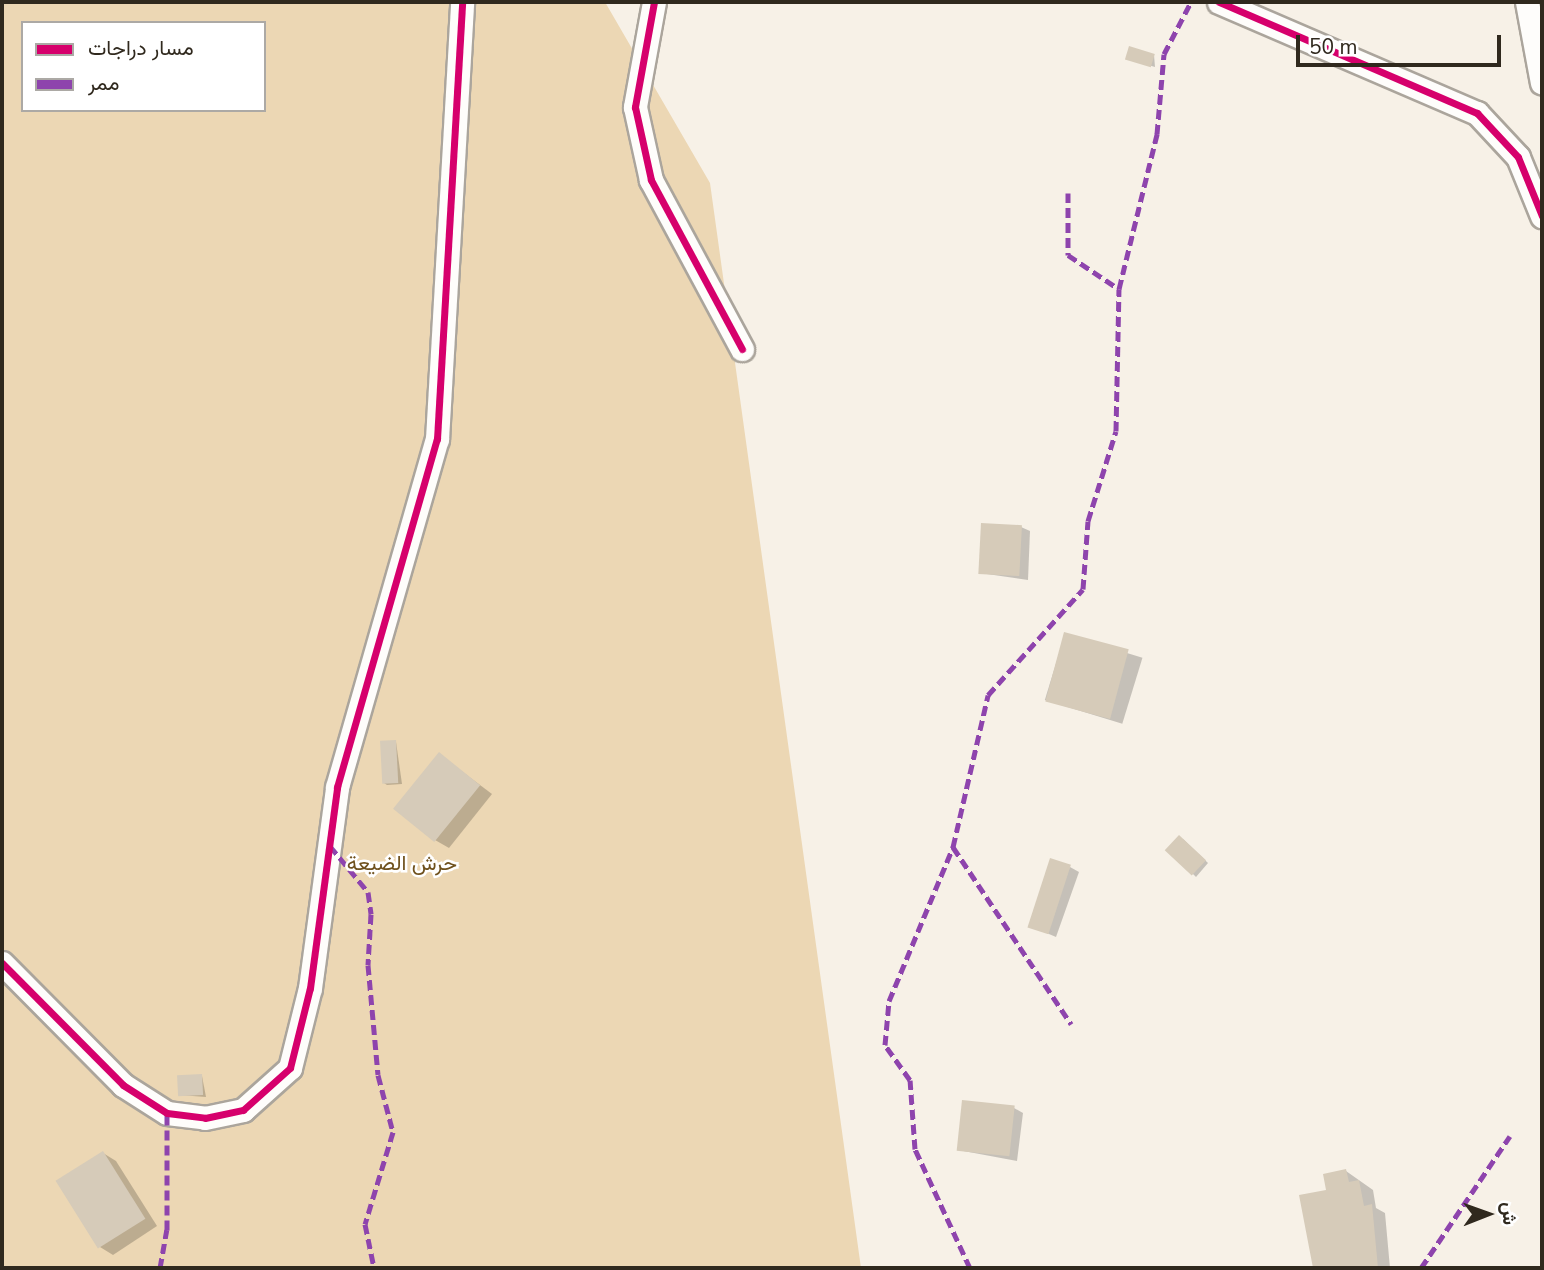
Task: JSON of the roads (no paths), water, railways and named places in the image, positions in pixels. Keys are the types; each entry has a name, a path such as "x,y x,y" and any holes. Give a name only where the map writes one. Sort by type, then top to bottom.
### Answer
{"street":[{"path":"2,963 123,1085 167,1113 205,1118 243,1110 290,1068 310,988 337,787 437,439 462,2"},
{"path":"654,2 635,107 651,180 742,349"},
{"path":"1219,2 1477,113 1518,157 1542,216"},
{"path":"1527,2 1542,83"}],"park label":[{"name":"حرش الضيعة","path":"402,863"}]}
